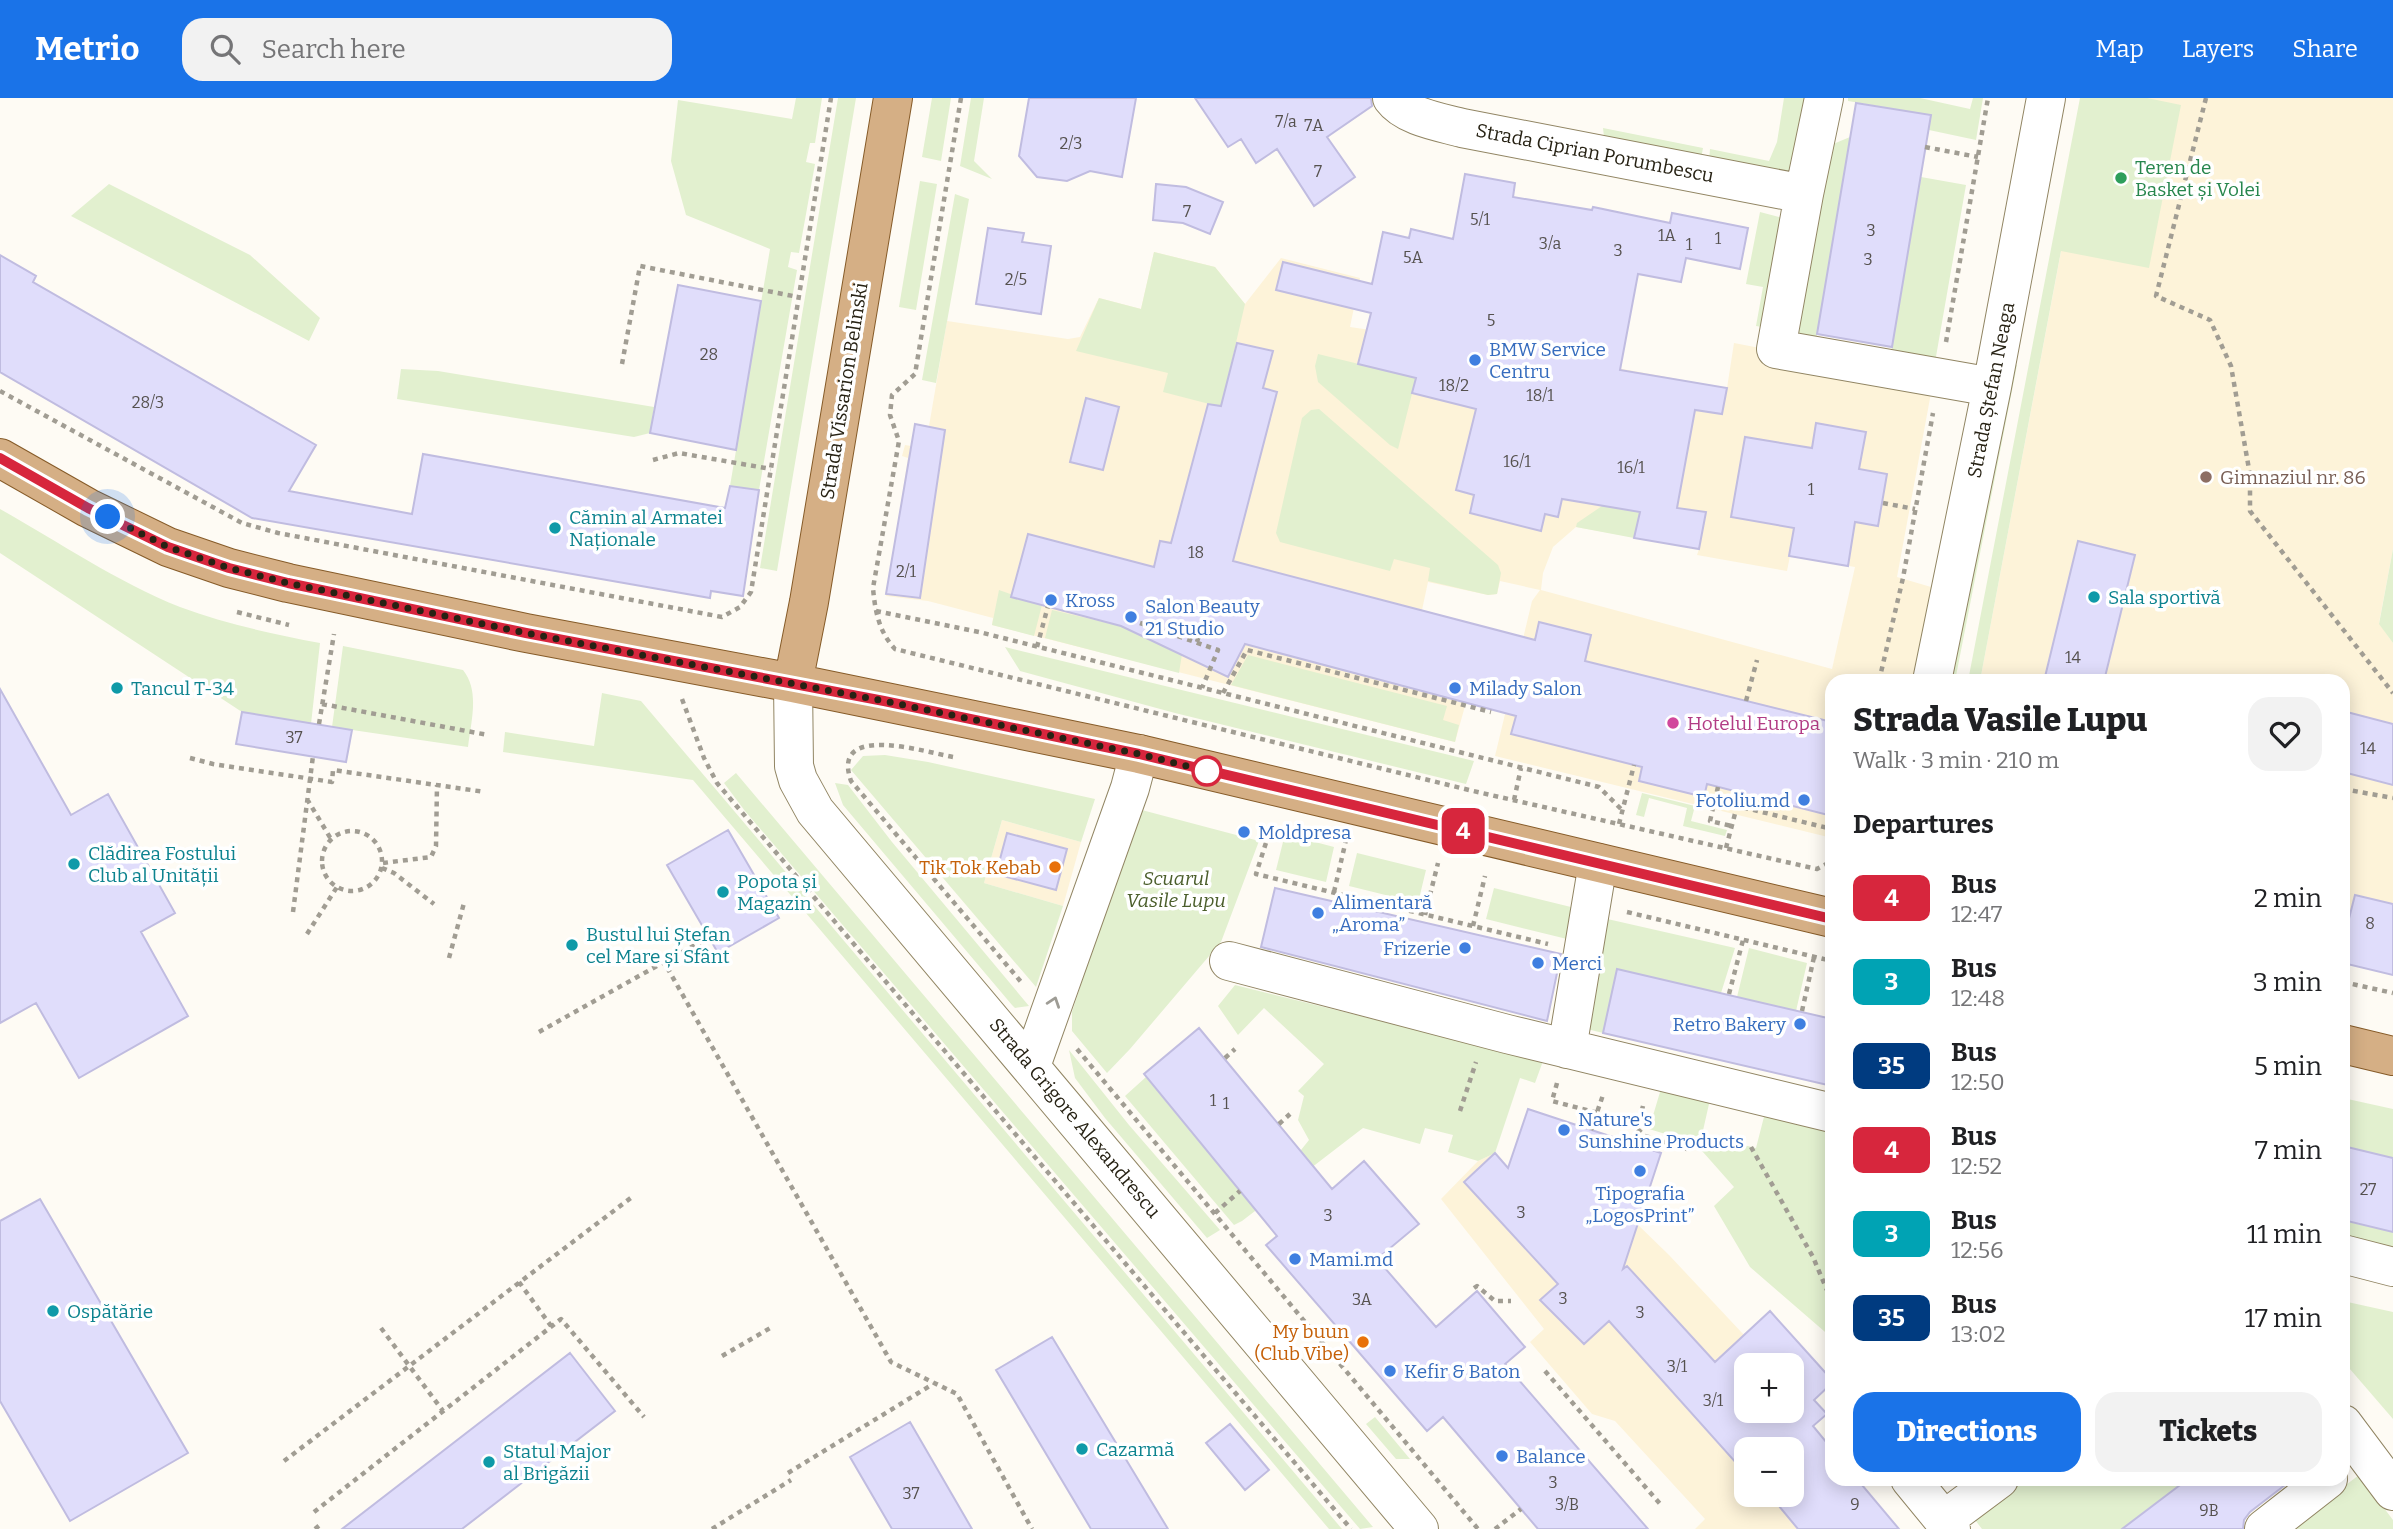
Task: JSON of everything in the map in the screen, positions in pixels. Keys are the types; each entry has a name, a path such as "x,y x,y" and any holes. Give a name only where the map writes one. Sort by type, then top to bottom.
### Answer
{"main road":[{"name":"Strada Vissarion Belinski","path":"793,683 893,98"},
{"path":"0,458 88,508 168,547 229,568 288,583 526,633 793,683 1139,754 1825,916"},
{"path":"2350,1046 2393,1056"}],"street":[{"name":"Strada Ciprian Porumbescu","path":"1392,98 1407,110 1462,128 1804,194"},
{"path":"1824,98 1776,349 1992,387"},
{"name":"Strada Ștefan Neaga","path":"1933,674 1992,387 2046,98"},
{"name":"Strada Grigore Alexandrescu","path":"793,683 794,766 798,780 815,811 1419,1529"},
{"path":"1031,1066 1130,788 1139,754"},
{"path":"1567,1049 1598,863"},
{"path":"1229,961 1567,1049 1825,1111"},
{"path":"2350,1256 2393,1268"},
{"path":"2350,1448 2393,1491"},
{"path":"1916,1486 1947,1525 1991,1486"},
{"path":"2264,1529 2319,1486"}],"path":[{"path":"0,391 242,523 278,533 722,617 740,607 751,592 831,98"},
{"path":"961,98 915,373 892,396 890,415 899,441 873,588 875,611 882,632 895,649 1514,800 1817,869 1825,864"},
{"path":"1881,674 1903,578 1988,98"},
{"path":"2206,98 2157,296 2210,320 2231,366 2250,475 2250,511 2393,693"},
{"path":"1926,147 1978,157"},
{"path":"622,364 640,266 798,297"},
{"path":"653,460 679,453 771,469"},
{"path":"1883,502 1915,509"},
{"path":"1037,647 1048,606"},
{"path":"875,611 979,632 1599,787 1622,810"},
{"path":"1140,623 1218,650 1202,688"},
{"path":"1197,642 1200,632"},
{"path":"319,724 334,634"},
{"path":"1223,693 1247,650 1491,712"},
{"path":"1746,701 1757,660"},
{"path":"682,698 704,758 718,783 1351,1529"},
{"path":"322,704 488,735"},
{"path":"293,912 313,756"},
{"path":"190,758 332,782 333,770 485,792"},
{"path":"1619,824 1634,765"},
{"path":"846,768 851,781 1478,1529"},
{"path":"1514,800 1521,768"},
{"path":"382,865 431,857 436,846 437,785"},
{"path":"1718,787 1710,821 1732,826"},
{"path":"2350,790 2393,798"},
{"path":"307,799 331,839"},
{"path":"1726,848 1737,806 1825,827"},
{"path":"1273,820 1256,873 1583,952"},
{"path":"349,831 368,835 380,849 382,865 373,884 354,892 337,887 327,878 322,858 331,839 349,831"},
{"path":"1334,892 1347,839"},
{"path":"1425,915 1438,863"},
{"path":"382,865 434,904"},
{"path":"1473,926 1485,876"},
{"path":"307,934 337,887"},
{"path":"449,958 464,903"},
{"path":"539,1032 708,938"},
{"path":"1729,994 1743,940"},
{"path":"1802,1011 1814,957"},
{"path":"664,962 891,1362 957,1394 1032,1529"},
{"path":"2350,984 2393,993"},
{"path":"1461,1111 1488,1028"},
{"path":"1224,1058 1235,1049"},
{"path":"1567,1049 1552,1101 1629,1121 1645,1136 1687,1149"},
{"path":"1591,1130 1598,1113"},
{"path":"1279,1124 1290,1114"},
{"path":"1751,1147 1813,1257 1825,1285"},
{"path":"1215,1213 1240,1191"},
{"path":"284,1461 632,1197"},
{"path":"519,1282 551,1326"},
{"path":"1474,1288 1477,1286 1495,1301 1511,1301"},
{"path":"314,1512 561,1318 644,1417"},
{"path":"722,1356 772,1327"},
{"path":"381,1328 443,1411"},
{"path":"1545,1371 1661,1504"},
{"path":"788,1473 934,1383"},
{"path":"712,1529 791,1479"},
{"path":"1495,1529 1521,1509"},
{"path":"315,1529 321,1524"}],"shaded area":[{"name":"Gimnaziul nr. 86","path":"2090,98 2393,98 2393,549 2379,623 2393,643 2393,975 2350,965 2350,674 1981,674"},
{"path":"1154,252 1215,267 1245,304 1281,258 1360,278 1350,327 1568,359 1727,388 1734,343 1760,348 1759,361 1875,385 1931,393 1897,577 1931,587 1914,674 1825,674 1825,836 1495,756 1532,601 1540,590 1500,581 1497,594 1488,595 1428,582 1422,610 1487,627 1455,742 992,625 993,618 928,601 886,596 908,458 902,456 905,445 911,446 915,424 929,426 947,321 1068,339 1080,337 1099,298 1141,309","holes":["1576,527 1699,549 1697,555 1787,571 1790,556 1855,567 1832,669 1541,590 1543,573 1553,547"]},
{"path":"1002,820 1081,842 1063,906 984,883"},
{"path":"1495,1153 1515,1176 1634,1221 1744,1335 1757,1353 1734,1353 1734,1423 1795,1423 1798,1437 1734,1437 1734,1507 1804,1507 1804,1467 1805,1472 1852,1529 1695,1529 1705,1519 1615,1421 1592,1414 1530,1342 1544,1329 1441,1199 1478,1161"}],"green space":[{"path":"796,98 822,98 815,143 810,143 806,162 815,164 799,253 791,252 788,267 797,270 759,490 730,486 770,249 686,215 671,161 678,100 792,119"},
{"path":"838,98 856,98 777,571 760,568"},
{"path":"932,98 951,98 941,161 922,157"},
{"path":"971,98 984,98 974,161 992,179 960,166"},
{"path":"1784,98 1812,98 1792,170 1781,175 1709,161 1710,149 1769,161 1777,142"},
{"path":"1848,98 1920,98 1970,109 1973,98 1983,98 1976,140 1929,130 1931,115 1848,101"},
{"name":"Teren de Basket și Volei","path":"2080,98 2147,98 2181,105 2149,268 2061,251 1981,674 1969,674"},
{"path":"1603,128 1703,148 1701,159 1604,137"},
{"path":"1850,137 1816,340 1797,338 1826,147"},
{"path":"1921,177 1966,185 1934,368 1891,352"},
{"path":"920,181 937,184 916,310 899,307"},
{"path":"109,184 250,255 320,318 309,341 71,216"},
{"path":"955,194 969,199 936,383 922,380"},
{"path":"1760,212 1783,218 1768,328 1756,326 1763,287 1746,284"},
{"path":"1154,252 1215,267 1245,304 1221,407 1163,392 1168,373 1076,351 1099,298 1141,309"},
{"path":"1318,354 1416,378 1398,449 1318,382 1315,366"},
{"path":"2008,363 2017,365 1956,674 1948,674"},
{"path":"401,369 438,371 654,407 650,433 634,437 397,399"},
{"path":"1319,409 1498,565 1501,573 1497,594 1488,595 1428,581 1430,568 1394,559 1390,571 1280,542 1276,533 1302,418 1311,410"},
{"path":"1602,506 1640,512 1634,538 1576,527 1577,523"},
{"path":"0,509 111,574 180,607 267,632 320,643 311,724 242,712 0,553"},
{"path":"2393,549 2393,643 2379,624"},
{"path":"999,590 1042,605 1034,636 992,625"},
{"path":"1052,610 1138,630 1182,654 1179,673 1045,638"},
{"path":"343,646 463,670 473,697 468,747 332,727"},
{"path":"1005,647 1474,761 1466,784 1175,713 1020,671"},
{"path":"1248,655 1447,706 1443,720 1459,725 1455,742 1231,685"},
{"path":"602,693 641,701 1342,1529 1329,1529 693,780 503,752 505,732 594,746"},
{"name":"Scuarul Vasile Lupu","path":"885,755 1095,799 1081,842 1002,820 984,883 1063,906 1036,987 851,770 863,756"},
{"path":"736,773 1373,1527 1360,1529 745,811 724,783"},
{"path":"835,783 848,785 1029,1006 1015,1008 1012,1005 843,805"},
{"path":"1642,793 1695,806 1691,821 1727,830 1725,836 1683,826 1687,808 1649,798 1644,817 1636,815"},
{"name":"Scuarul Vasile Lupu","path":"1138,809 1259,841 1221,942 1107,1073 1072,1031 1072,1012"},
{"path":"1285,834 1334,847 1326,882 1276,870"},
{"path":"1357,853 1426,870 1418,903 1349,886"},
{"path":"1494,888 1575,908 1567,939 1486,919"},
{"path":"1603,918 1735,948 1721,993 1618,969 1603,1033 1587,1029"},
{"path":"1749,948 1807,963 1796,1011 1737,997"},
{"path":"1235,985 1543,1061 1535,1083 1520,1078 1495,1153 1478,1161 1448,1152 1453,1135 1425,1128 1420,1144 1363,1128 1234,1225 1125,1096 1146,1077 1245,1196 1301,1150 1309,1140 1298,1120 1304,1096 1298,1091 1324,1064 1264,1008 1238,1035 1218,1006"},
{"path":"1069,1050 1129,1125 1220,1230 1207,1238 1105,1118 1075,1078"},
{"path":"1663,1082 1711,1095 1702,1135 1756,1148 1766,1109 1825,1123 1825,1332 1750,1267 1714,1206 1734,1187 1695,1143 1649,1129"},
{"path":"2350,1100 2393,1109 2393,1158 2350,1148"},
{"path":"2350,1222 2393,1232 2393,1259 2350,1244"},
{"path":"2350,1303 2393,1312 2393,1419 2350,1369"},
{"path":"1375,1417 1410,1459 1396,1459 1366,1424"},
{"path":"2359,1475 2393,1520 2393,1529 2288,1529 2345,1486 2350,1486 2350,1482"},
{"path":"2013,1486 2179,1486 2122,1529 1982,1529 1972,1516"}],"building":[{"path":"1029,98 1136,98 1122,177 1090,171 1067,181 1037,177 1019,156"},
{"path":"1195,98 1371,98 1372,106 1327,137 1355,177 1314,206 1277,149 1256,163 1241,139 1228,147"},
{"path":"1856,103 1931,115 1892,347 1817,334"},
{"path":"1465,174 1515,183 1513,197 1592,210 1593,207 1670,223 1672,213 1748,228 1740,269 1686,258 1681,282 1638,274 1620,370 1727,388 1722,414 1695,410 1677,508 1706,512 1699,549 1634,538 1640,512 1562,499 1558,517 1545,514 1541,531 1470,513 1474,495 1456,490 1476,409 1412,393 1416,378 1358,364 1371,313 1276,290 1283,262 1372,284 1383,232 1409,238 1411,229 1453,239"},
{"path":"1156,184 1186,187 1223,202 1210,234 1183,223 1153,220"},
{"path":"988,228 1024,233 1022,242 1051,246 1041,314 976,304"},
{"path":"0,255 36,276 33,282 316,445 289,491 412,514 423,454 725,508 730,486 759,490 743,596 711,591 710,598 252,518 0,372"},
{"name":"Cămin al Armatei Naționale","path":"678,285 761,301 736,450 650,433"},
{"path":"1237,343 1273,351 1263,388 1277,392 1233,561 1535,640 1539,622 1591,635 1585,661 1825,720 1825,814 1707,784 1704,797 1639,781 1642,767 1511,734 1516,716 1245,644 1228,677 1121,626 1011,597 1028,534 1154,567 1160,541 1171,543 1208,404 1221,406"},
{"path":"1086,398 1119,407 1103,470 1070,462"},
{"path":"1816,423 1866,432 1859,469 1887,474 1878,526 1855,522 1848,566 1789,556 1794,528 1731,517 1745,437 1812,448"},
{"path":"915,424 945,430 920,598 886,594"},
{"name":"Sala sportivă","path":"2078,541 2135,555 2106,674 2046,674"},
{"name":"Clădirea Fostului Club al Unității","path":"0,689 71,815 108,794 175,913 141,932 188,1016 79,1078 36,1003 0,1023"},
{"path":"242,712 352,730 346,762 236,744"},
{"path":"2350,713 2393,724 2393,785 2350,774"},
{"name":"Popota și Magazin","path":"728,830 779,918 718,953 667,865"},
{"path":"1007,833 1067,849 1056,890 996,874"},
{"path":"1275,888 1561,954 1547,1021 1261,947"},
{"path":"2355,895 2393,904 2393,975 2350,965 2350,915"},
{"path":"1617,969 1825,1017 1825,1084 1603,1033"},
{"path":"1199,1028 1332,1189 1364,1161 1419,1224 1377,1259 1436,1327 1477,1291 1525,1347 1505,1364 1648,1529 1538,1529 1443,1417 1427,1431 1266,1245 1277,1236 1144,1074"},
{"path":"1528,1109 1661,1153 1623,1269 1627,1266 1715,1362 1770,1311 1825,1372 1825,1390 1814,1400 1825,1412 1825,1416 1813,1426 1825,1441 1825,1486 1863,1486 1899,1529 1798,1529 1780,1507 1804,1507 1804,1437 1734,1437 1734,1461 1609,1321 1584,1344 1540,1300 1558,1284 1464,1182 1495,1153 1508,1168"},
{"path":"2350,1148 2393,1158 2393,1232 2350,1222"},
{"name":"Ospătărie","path":"40,1199 188,1453 70,1521 0,1401 0,1221"},
{"name":"Cazarmă","path":"1052,1337 1168,1529 1091,1529 996,1370"},
{"name":"Statul Major al Brigăzii","path":"570,1353 615,1411 462,1529 342,1529"},
{"path":"910,1422 972,1529 892,1529 850,1457"},
{"path":"1230,1424 1269,1470 1245,1490 1206,1443"},
{"path":"2179,1486 2284,1486 2250,1512 2244,1520 2243,1529 2122,1529"}],"bus line":[{"name":"4","path":"0,458 88,508 168,547 229,568 288,583 526,633 793,683 1139,754 1825,917"}],"place":[{"name":"Teren de Basket și Volei","path":"2121,178"},
{"name":"BMW Service Centru","path":"1475,360"},
{"name":"Gimnaziul nr. 86","path":"2206,477"},
{"name":"Cămin al Armatei Naționale","path":"555,528"},
{"name":"Sala sportivă","path":"2094,597"},
{"name":"Kross","path":"1051,600"},
{"name":"Salon Beauty 21 Studio","path":"1131,617"},
{"name":"Tancul T-34","path":"117,688"},
{"name":"Milady Salon","path":"1455,688"},
{"name":"Hotelul Europa","path":"1673,723"},
{"name":"Fotoliu.md","path":"1804,800"},
{"name":"Moldpresa","path":"1244,832"},
{"name":"Clădirea Fostului Club al Unității","path":"74,864"},
{"name":"Tik Tok Kebab","path":"1055,867"},
{"name":"Popota și Magazin","path":"723,892"},
{"name":"Alimentară „Aroma”","path":"1318,913"},
{"name":"Bustul lui Ștefan cel Mare și Sfânt","path":"572,945"},
{"name":"Frizerie","path":"1465,948"},
{"name":"Merci","path":"1538,963"},
{"name":"Retro Bakery","path":"1800,1024"},
{"name":"Nature's Sunshine Products","path":"1564,1130"},
{"name":"Tipografia „LogosPrint”","path":"1640,1171"},
{"name":"Mami.md","path":"1295,1259"},
{"name":"Ospătărie","path":"53,1311"},
{"name":"My buun (Club Vibe)","path":"1363,1342"},
{"name":"Kefir & Baton","path":"1390,1371"},
{"name":"Cazarmă","path":"1082,1449"},
{"name":"Balance","path":"1502,1456"},
{"name":"Statul Major al Brigăzii","path":"489,1462"}],"route":[{"path":"108,517 168,547 229,568 288,583 526,633 884,701 1139,754 1207,771"}]}
